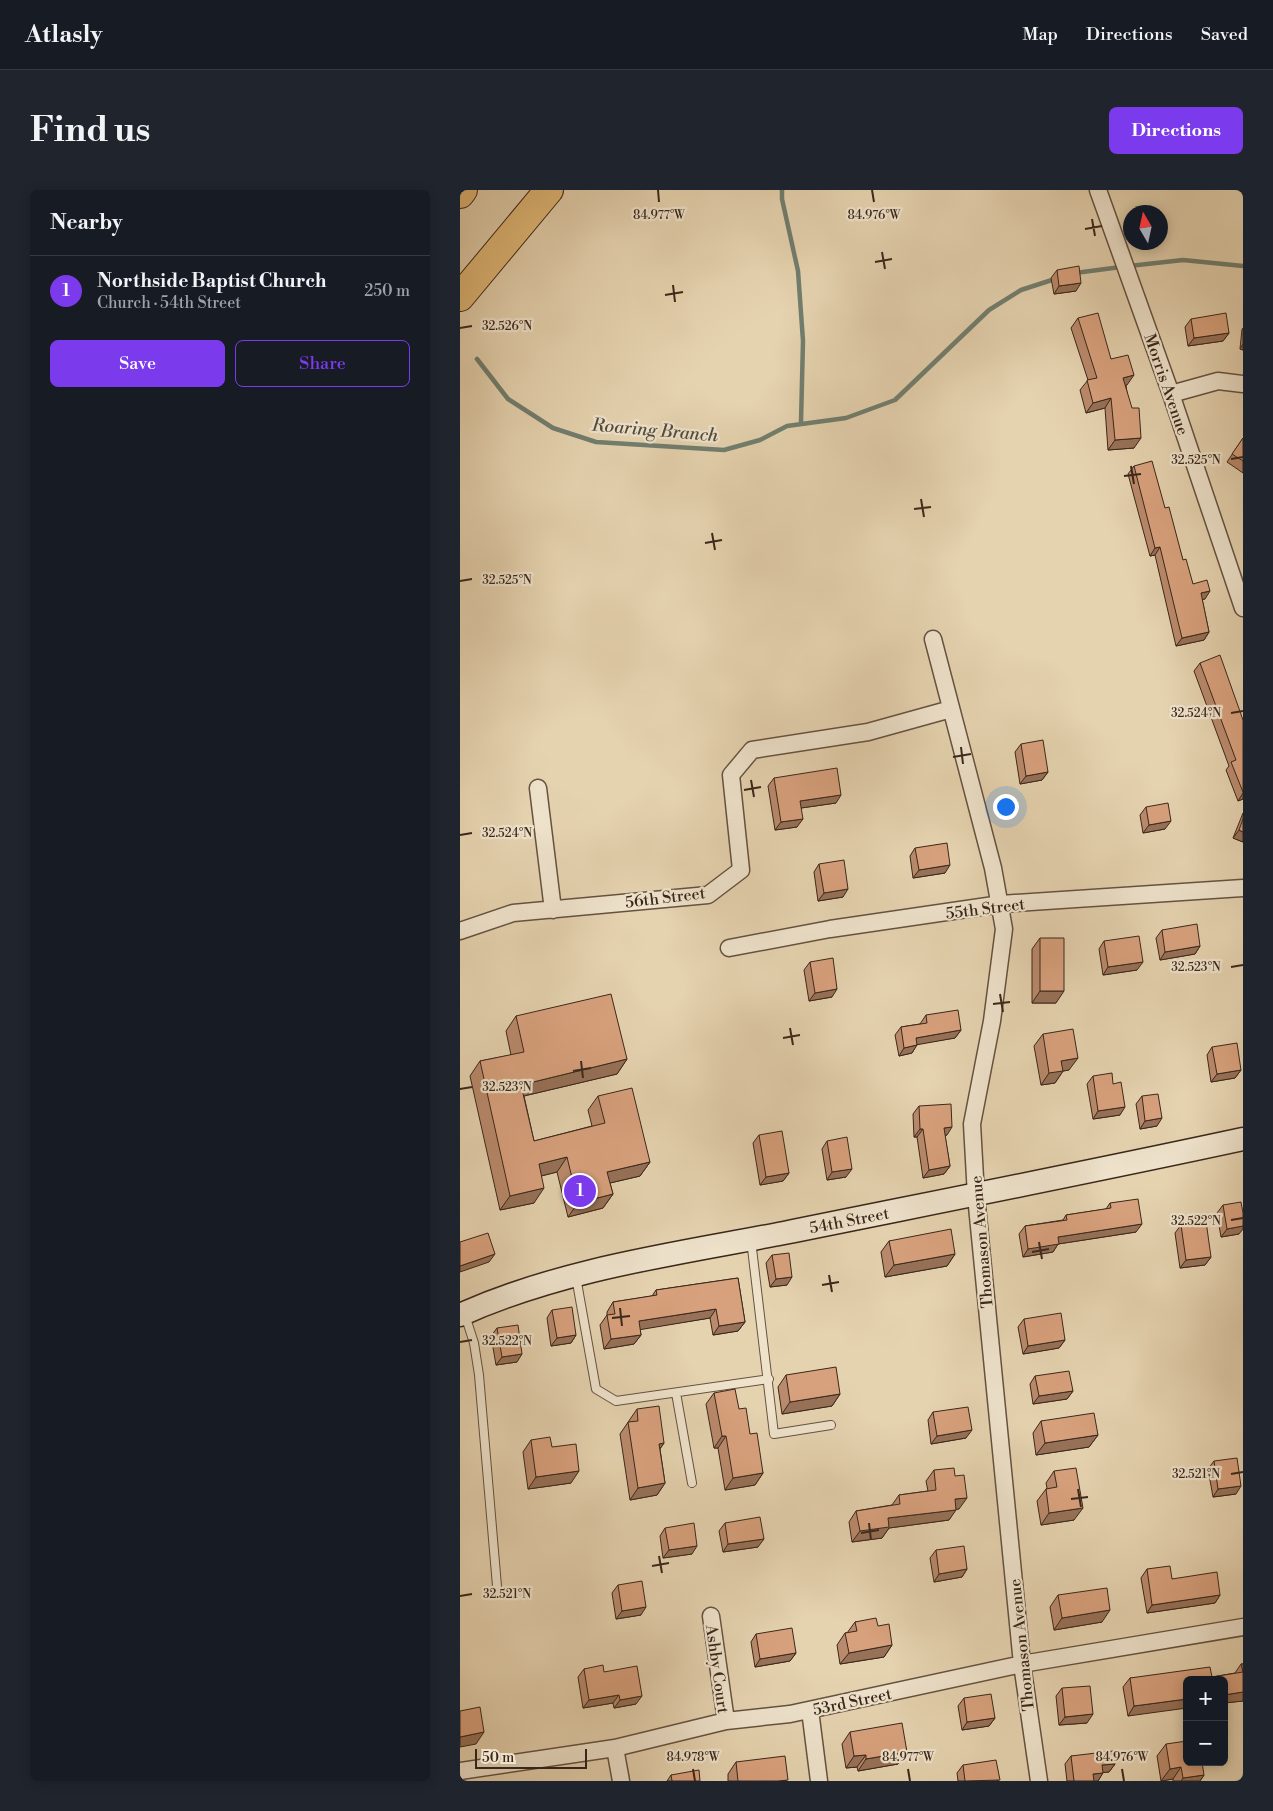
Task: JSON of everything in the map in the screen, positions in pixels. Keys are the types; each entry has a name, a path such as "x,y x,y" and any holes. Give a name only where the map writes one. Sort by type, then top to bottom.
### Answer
{"highway":[{"path":"460,194 463,190"},
{"path":"460,297 549,190"}],"main road":[{"name":"54th Street","path":"462,1314 490,1301 575,1275 687,1250 976,1196 1243,1139"}],"street":[{"name":"Morris Avenue","path":"1098,190 1171,394 1243,608"},
{"path":"1171,394 1218,381 1243,384"},
{"name":"Thomason Avenue","path":"933,640 1001,904 1004,929 994,1012 972,1124 976,1196 1022,1664 1039,1781"},
{"name":"56th Street","path":"460,931 513,914 708,895 741,870 731,775 752,750 868,732 951,709"},
{"path":"538,788 553,910"},
{"name":"55th Street","path":"730,948 830,929 1001,904 1243,888"},
{"name":"Ashby Court","path":"711,1616 726,1721"},
{"name":"53rd Street","path":"460,1771 615,1748 726,1721 810,1710 1022,1664 1243,1627"},
{"path":"810,1710 819,1781"},
{"path":"615,1748 621,1781"}],"lane":[{"path":"751,1239 774,1434 831,1425"},
{"path":"575,1275 596,1389 616,1402 769,1379"},
{"path":"462,1314 474,1343 479,1375 497,1586"},
{"path":"676,1393 692,1483"}],"building":[{"path":"1079,266 1081,283 1059,286 1057,270"},
{"path":"1098,313 1111,359 1128,355 1134,375 1123,378 1132,408 1139,408 1141,438 1115,440 1111,398 1093,403 1087,380 1097,378 1078,318"},
{"path":"1226,313 1229,333 1194,338 1191,319"},
{"path":"1243,438 1243,461 1232,454"},
{"path":"1152,461 1165,508 1169,507 1183,560 1186,559 1193,584 1207,580 1210,591 1201,593 1209,632 1182,638 1160,547 1155,548 1134,466"},
{"path":"1220,655 1243,720 1243,792 1231,762 1236,760 1200,663"},
{"path":"1043,740 1048,772 1026,776 1021,744"},
{"path":"837,768 841,795 800,801 803,819 781,822 774,778"},
{"path":"1168,803 1171,821 1149,825 1146,807"},
{"path":"1243,819 1243,832 1239,830"},
{"path":"947,843 950,865 919,870 915,848"},
{"path":"844,860 848,889 824,893 819,864"},
{"path":"1197,924 1200,946 1165,952 1162,930"},
{"path":"1139,936 1143,962 1108,967 1104,941"},
{"path":"1040,938 1064,938 1064,991 1040,991"},
{"path":"833,958 837,989 815,993 810,962"},
{"path":"611,994 627,1059 521,1085 534,1141 605,1123 598,1096 632,1088 650,1162 607,1172 613,1194 578,1203 567,1157 539,1164 544,1188 510,1196 480,1061 524,1052 516,1016"},
{"path":"958,1010 961,1030 916,1038 917,1045 904,1048 901,1027 927,1023 926,1015"},
{"path":"1073,1029 1078,1058 1061,1061 1063,1071 1049,1073 1043,1034"},
{"path":"1237,1043 1241,1070 1217,1074 1212,1047"},
{"path":"1112,1073 1113,1084 1121,1082 1125,1107 1098,1111 1093,1076"},
{"path":"1158,1094 1162,1118 1145,1121 1142,1096"},
{"path":"951,1104 952,1127 944,1128 950,1166 929,1170 923,1129 920,1129 919,1106"},
{"path":"782,1131 789,1173 766,1177 759,1135"},
{"path":"847,1137 852,1169 832,1172 827,1141"},
{"path":"1138,1199 1142,1224 1058,1237 1059,1244 1028,1249 1025,1226 1067,1220 1066,1215 1111,1208 1110,1203"},
{"path":"1241,1202 1243,1226 1227,1229 1223,1205"},
{"path":"1206,1221 1211,1257 1186,1260 1181,1225"},
{"path":"951,1229 955,1254 894,1265 889,1241"},
{"path":"488,1233 495,1254 460,1266 460,1242"},
{"path":"789,1253 792,1277 776,1279 772,1255"},
{"path":"738,1278 745,1322 719,1326 716,1309 639,1321 641,1335 611,1339 607,1315 615,1314 613,1302 657,1295 656,1290"},
{"path":"572,1307 576,1335 557,1338 552,1310"},
{"path":"1061,1313 1065,1340 1028,1346 1024,1319"},
{"path":"518,1325 522,1354 502,1357 497,1328"},
{"path":"836,1367 840,1394 790,1402 786,1375"},
{"path":"1069,1371 1073,1391 1039,1396 1035,1376"},
{"path":"735,1389 739,1409 746,1408 750,1434 757,1433 763,1473 733,1478 726,1436 722,1436 714,1393"},
{"path":"659,1406 664,1443 659,1444 665,1483 638,1488 628,1422 638,1421 637,1409"},
{"path":"968,1407 972,1430 937,1436 933,1412"},
{"path":"1094,1413 1098,1435 1045,1443 1041,1421"},
{"path":"550,1437 552,1447 576,1444 579,1471 536,1477 531,1440"},
{"path":"1237,1458 1241,1486 1218,1489 1214,1461"},
{"path":"954,1468 955,1476 964,1475 967,1498 955,1499 956,1510 888,1518 889,1527 860,1531 856,1511 900,1504 899,1495 936,1490 934,1470"},
{"path":"1076,1468 1083,1508 1049,1513 1046,1489 1057,1487 1054,1471"},
{"path":"760,1517 764,1539 728,1544 725,1523"},
{"path":"694,1523 697,1546 669,1550 665,1528"},
{"path":"964,1546 967,1569 939,1574 936,1550"},
{"path":"1170,1566 1172,1579 1217,1572 1220,1595 1152,1605 1147,1569"},
{"path":"642,1581 646,1607 622,1611 618,1585"},
{"path":"1107,1588 1110,1610 1062,1618 1058,1595"},
{"path":"876,1618 878,1626 889,1624 892,1645 849,1653 845,1633 857,1631 855,1622"},
{"path":"792,1628 796,1653 760,1659 756,1634"},
{"path":"603,1665 604,1672 637,1666 642,1696 620,1700 619,1695 589,1700 584,1669"},
{"path":"1210,1667 1212,1676 1183,1676 1183,1700 1134,1706 1130,1678"},
{"path":"1243,1672 1243,1692 1228,1694 1228,1676 1218,1676"},
{"path":"1090,1686 1093,1714 1065,1717 1062,1688"},
{"path":"991,1694 995,1718 967,1722 964,1698"},
{"path":"480,1707 484,1732 460,1737 460,1711"},
{"path":"902,1723 907,1752 866,1759 866,1755 854,1756 850,1732"},
{"path":"1183,1742 1183,1766 1203,1766 1204,1775 1183,1778 1181,1767 1170,1769 1166,1744"},
{"path":"1113,1751 1115,1764 1102,1765 1103,1773 1093,1774 1094,1781 1074,1781 1071,1756"},
{"path":"785,1756 788,1780 738,1781 736,1762"},
{"path":"996,1760 1000,1780 965,1781 963,1765"},
{"path":"699,1770 700,1781 672,1781 671,1775"}],"waterway":[{"name":"Roaring Branch","path":"782,190 782,199 798,271 803,341 801,422"},
{"path":"1129,266 1183,260 1243,266"},
{"path":"1075,273 1121,267"},
{"name":"Roaring Branch","path":"477,359 508,399 553,428 596,442 724,450 760,440 787,426 846,418 895,400 989,310 1021,290 1055,279"}],"place":[{"name":"Northside Baptist Church","path":"580,1191"}]}
